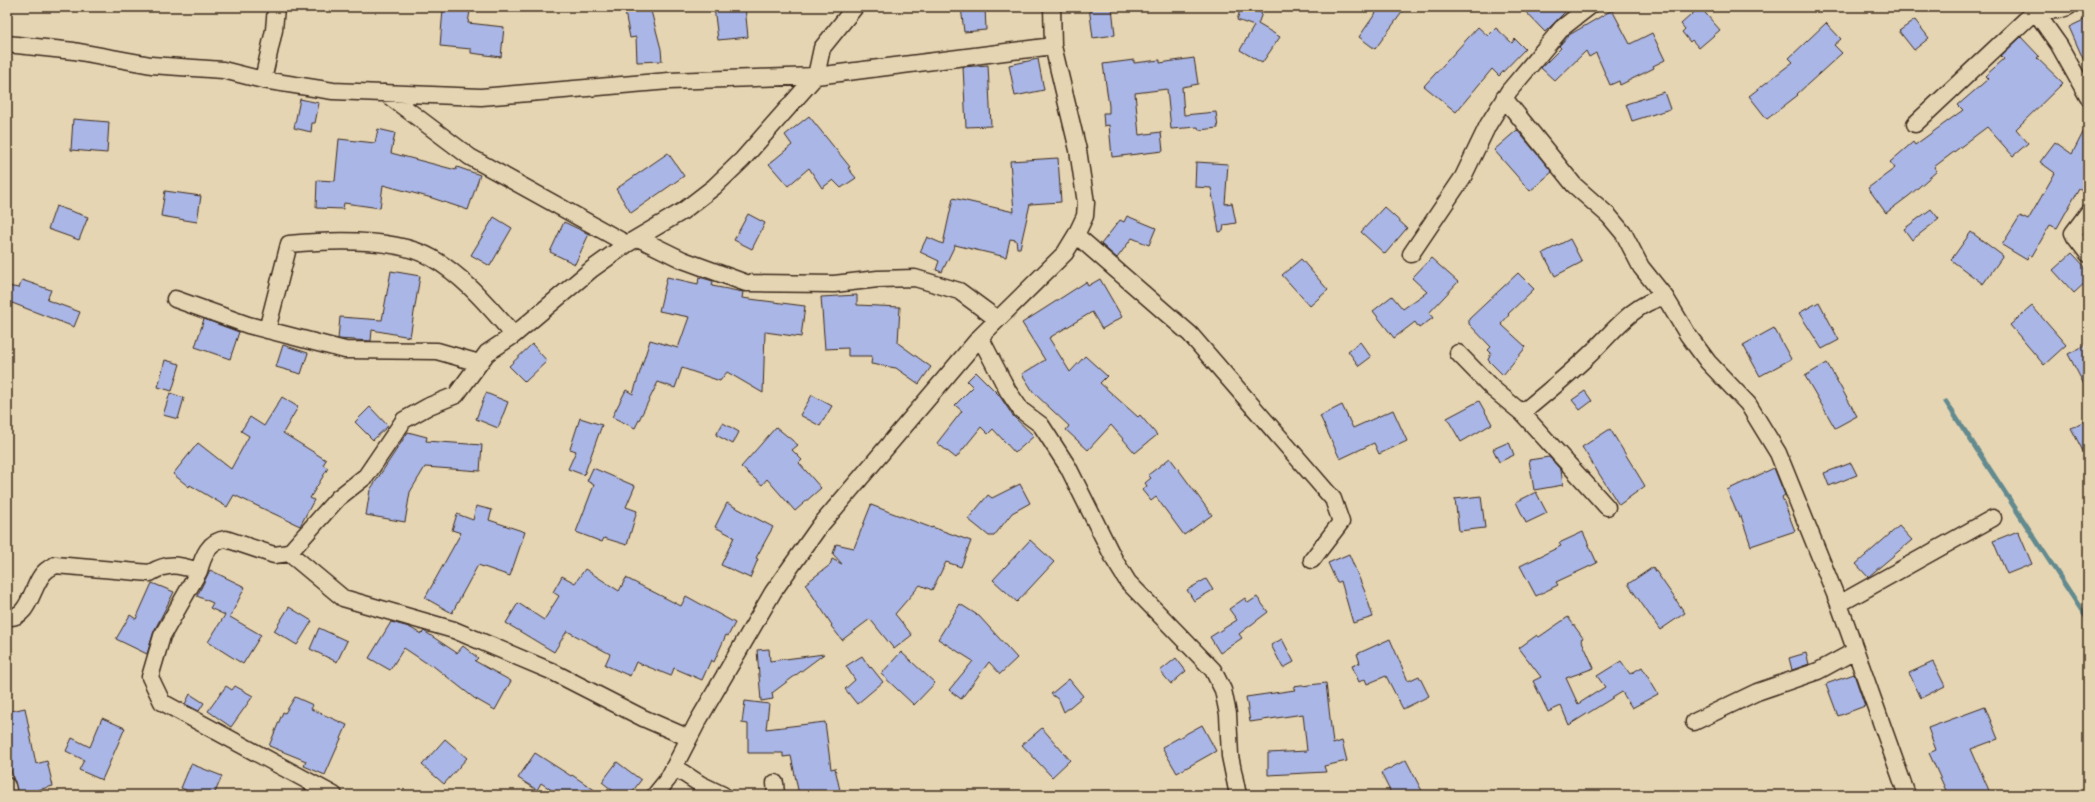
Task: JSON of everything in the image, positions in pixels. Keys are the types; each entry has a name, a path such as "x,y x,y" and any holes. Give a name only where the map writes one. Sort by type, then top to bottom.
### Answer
{"street":[{"path":"263,80 274,30 276,7"},
{"path":"334,795 162,702 150,677 162,636 199,570 204,553 219,540 226,539 248,545 274,555 289,553 338,498 366,476 404,420 429,406 456,395 487,353 514,335 592,269 632,241 683,211 714,187 742,160 816,76 822,48 855,7"},
{"path":"654,795 668,779 689,738 773,592 819,527 980,336 1065,253 1076,235 1085,216 1086,203 1078,150 1053,46 1052,7"},
{"path":"1411,254 1463,177 1504,98 1562,28 1590,7"},
{"path":"1915,124 2034,9 2058,10 2068,7"},
{"path":"2034,9 2059,45 2088,98"},
{"path":"7,44 74,51 151,65 223,70 263,80 333,90 481,97 669,81 816,76 1053,46"},
{"path":"385,93 470,157 632,241 683,260 746,283 834,284 878,278 915,278 959,291 997,320"},
{"path":"1504,98 1574,185 1609,216 1624,234 1641,267 1665,296 1688,335 1708,362 1748,404 1778,453 1839,604 1907,795"},
{"path":"2088,213 2073,233 2075,238 2088,254"},
{"path":"1076,235 1190,334 1333,499 1340,522 1312,560"},
{"path":"267,330 289,244 334,240 395,244 432,258 470,286 514,335"},
{"path":"1522,413 1564,379 1635,309 1651,299 1665,296"},
{"path":"175,299 267,330 344,350 437,351 479,363"},
{"path":"980,336 1008,391 1021,410 1041,425 1068,466 1115,560 1128,582 1214,670 1223,690 1228,714 1230,756 1238,795"},
{"path":"1458,353 1493,388 1522,413 1607,506"},
{"path":"1839,604 1993,518"},
{"path":"289,553 343,598 454,630 552,671 643,718 689,738"},
{"path":"8,619 15,617 23,611 46,570 55,566 150,573 162,565 178,565 199,570"},
{"path":"1694,722 1756,692 1818,671 1855,651"},
{"path":"674,767 700,784 723,795"},
{"path":"7,786 9,795"}],"building":[{"path":"624,7 650,7 661,49 662,61 637,62 636,37 630,38"},
{"path":"714,7 745,7 748,37 718,40"},
{"path":"961,7 985,7 986,30 964,32"},
{"path":"1089,7 1112,7 1115,35 1093,38"},
{"path":"1241,7 1262,13 1258,24 1280,37 1262,63 1240,50 1254,26 1237,20"},
{"path":"1380,7 1406,7 1375,49 1359,37"},
{"path":"1521,7 1570,7 1545,32"},
{"path":"1700,7 1720,30 1699,48 1692,40 1690,42 1682,32 1685,29 1681,24"},
{"path":"443,9 470,11 468,23 504,27 501,57 471,53 471,49 440,46"},
{"path":"1612,10 1630,44 1652,33 1665,60 1653,66 1654,68 1620,85 1619,81 1610,85 1596,53 1589,57 1586,51 1555,81 1541,68 1561,48 1559,46 1569,35"},
{"path":"2088,18 2088,70 2069,27"},
{"path":"1915,20 1929,38 1914,50 1899,31"},
{"path":"1826,23 1841,39 1834,45 1842,53 1797,94 1798,95 1767,119 1749,96 1793,62 1789,58"},
{"path":"1478,27 1488,36 1496,28 1512,43 1515,39 1525,49 1499,76 1492,69 1456,112 1424,86"},
{"path":"2021,37 2039,56 2037,58 2063,83 2016,129 2028,143 2013,156 1987,127 1934,167 1937,171 1910,195 1886,213 1868,188 1895,168 1890,162 1913,142 1915,145 1963,110 1958,105 1988,79 1985,76 2004,59 2001,56"},
{"path":"1194,58 1198,84 1182,87 1184,115 1216,112 1218,128 1199,130 1198,127 1171,129 1167,89 1135,93 1139,135 1161,132 1163,151 1112,157 1109,125 1104,126 1103,113 1109,113 1109,106 1103,64 1134,60 1134,63 1160,60 1160,63"},
{"path":"1038,59 1044,90 1015,96 1009,65"},
{"path":"988,65 991,126 966,127 963,67"},
{"path":"1664,92 1670,109 1632,121 1626,104"},
{"path":"300,99 319,103 315,123 312,123 311,132 294,128"},
{"path":"809,116 850,167 848,168 856,178 841,188 833,180 822,188 809,168 788,186 769,164 792,145 785,135"},
{"path":"73,119 109,122 107,153 71,150"},
{"path":"2088,123 2088,195 2079,189 2057,228 2050,225 2032,256 2029,255 2027,260 2002,245 2020,216 2028,220 2055,173 2040,162 2055,142 2072,154"},
{"path":"378,129 395,133 391,153 456,170 457,167 480,175 468,210 432,198 383,185 380,208 344,203 343,209 316,208 317,180 335,181 339,139 375,143"},
{"path":"1517,130 1552,172 1530,191 1494,150"},
{"path":"668,153 684,176 631,213 616,189"},
{"path":"1058,158 1061,202 1030,204 1020,248 1017,248 1016,240 1010,239 1006,257 955,245 942,272 936,270 939,261 920,252 927,237 943,244 953,198 1014,212 1010,161"},
{"path":"1196,162 1228,164 1225,204 1232,203 1236,223 1224,225 1223,231 1219,232 1211,188 1195,187"},
{"path":"165,191 201,196 197,222 161,216"},
{"path":"56,206 88,217 79,240 48,229"},
{"path":"1384,207 1407,228 1385,254 1361,232"},
{"path":"1931,209 1939,219 1912,240 1904,229"},
{"path":"748,214 765,223 752,249 734,240"},
{"path":"1127,216 1156,228 1149,245 1132,238 1117,258 1101,244 1120,220 1124,222"},
{"path":"494,217 512,228 490,266 471,255"},
{"path":"564,222 589,234 575,264 550,252"},
{"path":"1971,232 2003,256 1983,284 1951,260"},
{"path":"1570,239 1582,262 1555,276 1543,253"},
{"path":"2072,253 2088,270 2088,280 2074,293 2053,270"},
{"path":"1431,258 1458,282 1429,313 1433,318 1419,328 1415,322 1394,338 1373,311 1392,296 1403,309 1427,292 1412,278"},
{"path":"1301,259 1328,290 1310,306 1282,275"},
{"path":"391,271 420,276 410,337 372,330 371,341 338,339 340,317 382,320"},
{"path":"1518,273 1534,289 1508,314 1509,315 1501,324 1526,347 1503,375 1488,360 1491,353 1488,350 1491,347 1469,324 1469,319"},
{"path":"667,277 698,284 699,277 713,281 712,286 743,292 742,298 805,306 801,337 765,332 763,393 727,372 720,381 682,368 675,388 658,382 635,428 612,417 626,390 633,394 650,340 678,348 689,317 659,311"},
{"path":"1100,279 1122,317 1102,329 1092,312 1049,338 1070,372 1085,356 1107,376 1100,383 1138,417 1140,415 1157,435 1135,453 1111,425 1088,450 1066,430 1069,426 1034,393 1022,374 1045,360 1022,323 1086,282 1088,286"},
{"path":"22,280 51,290 47,300 80,312 74,327 7,301 7,286 19,288"},
{"path":"857,295 857,305 900,307 898,343 931,367 919,384 896,368 871,364 872,356 848,356 848,348 825,349 821,297"},
{"path":"1819,302 1839,340 1822,349 1799,313"},
{"path":"2032,306 2066,345 2044,365 2010,325"},
{"path":"204,319 239,332 230,359 195,347"},
{"path":"1774,328 1791,359 1760,376 1743,345"},
{"path":"1360,342 1371,357 1359,366 1348,351"},
{"path":"532,344 547,361 525,382 509,366"},
{"path":"2088,344 2088,392 2068,354"},
{"path":"283,345 308,353 301,374 276,367"},
{"path":"165,360 180,364 172,391 158,387"},
{"path":"1827,363 1857,416 1835,428 1805,376"},
{"path":"976,372 999,395 1013,416 1034,436 1015,453 993,429 988,434 981,427 956,458 937,443 962,411 955,405 973,387 967,381"},
{"path":"1585,391 1592,401 1580,410 1572,400"},
{"path":"170,393 184,398 178,419 163,415"},
{"path":"486,393 508,402 498,428 476,419"},
{"path":"812,395 832,406 820,426 800,415"},
{"path":"282,397 298,407 283,433 326,460 323,465 328,468 310,498 314,500 300,526 234,495 227,507 190,485 189,487 173,474 198,443 231,469 249,436 241,431 250,417 264,426"},
{"path":"1479,401 1492,424 1461,442 1447,418"},
{"path":"1342,405 1353,428 1393,410 1407,441 1379,454 1374,443 1340,459 1320,416"},
{"path":"370,407 388,426 373,440 355,422"},
{"path":"580,418 602,425 584,475 568,469 576,451 570,449"},
{"path":"2088,419 2088,461 2071,428"},
{"path":"723,423 739,432 733,444 716,435"},
{"path":"776,427 798,445 792,450 802,460 799,463 821,488 795,511 767,479 762,485 741,467"},
{"path":"1610,429 1645,486 1619,505 1582,447"},
{"path":"408,432 427,437 426,441 482,445 480,471 425,467 410,492 405,522 366,515 370,490"},
{"path":"1509,442 1514,455 1499,462 1493,449"},
{"path":"1549,457 1561,470 1563,485 1534,490 1529,460"},
{"path":"1170,458 1212,515 1184,535 1156,497 1151,501 1142,490 1147,486 1145,483 1151,478 1148,475"},
{"path":"1851,463 1857,475 1829,486 1824,473"},
{"path":"593,468 635,486 626,507 637,511 627,545 604,538 602,542 576,532 594,485 587,481"},
{"path":"1774,468 1785,495 1782,497 1795,531 1751,546 1741,516 1739,517 1727,490"},
{"path":"1020,484 1030,503 1012,513 994,536 989,536 968,519 988,495 992,498"},
{"path":"1536,492 1547,513 1526,523 1516,502"},
{"path":"1481,496 1485,528 1459,531 1455,499"},
{"path":"727,503 773,527 756,558 758,559 750,578 721,565 734,537 715,527"},
{"path":"871,505 971,541 961,567 946,562 932,590 920,585 895,614 912,635 894,649 870,619 842,640 831,626 832,625 805,584 830,565 832,559 842,564 833,554 836,544 854,548"},
{"path":"476,506 492,510 489,520 525,532 510,576 478,565 452,613 425,598 461,533 452,530 457,514 473,520"},
{"path":"1899,526 1912,540 1868,577 1856,564"},
{"path":"2018,531 2032,564 2007,574 1993,541"},
{"path":"1583,532 1597,563 1556,582 1558,585 1536,596 1520,566 1561,546 1559,543"},
{"path":"1030,540 1054,562 1017,602 993,580"},
{"path":"1349,554 1365,592 1373,617 1353,623 1341,581 1337,583 1328,563"},
{"path":"1653,567 1685,613 1660,630 1628,584"},
{"path":"585,569 619,591 626,578 681,606 686,596 735,623 728,636 726,635 714,662 711,660 702,680 674,668 671,676 636,662 630,676 605,665 610,654 567,631 554,652 506,623 518,603 544,620 559,596 553,592 562,576 575,583"},
{"path":"210,570 245,587 230,617 261,635 243,664 208,642 225,615 210,608 213,603 197,596"},
{"path":"1206,579 1213,590 1194,601 1187,590"},
{"path":"152,583 174,592 154,631 147,654 116,639 130,615 136,619"},
{"path":"1257,597 1268,612 1239,634 1242,638 1220,653 1210,637 1237,620 1229,609 1245,598 1248,603"},
{"path":"960,604 979,616 1017,658 1000,674 989,662 961,699 949,690 973,661 938,639"},
{"path":"289,607 312,621 297,645 274,631"},
{"path":"1568,617 1583,638 1581,639 1594,668 1566,678 1578,704 1605,687 1597,676 1621,661 1630,674 1642,667 1658,694 1632,708 1622,692 1569,725 1561,706 1548,712 1533,681 1541,677 1519,648 1537,635 1539,637"},
{"path":"391,622 409,627 421,634 424,631 457,653 463,646 478,658 475,661 511,681 495,710 474,698 432,665 431,666 404,648 390,670 369,658"},
{"path":"319,628 347,641 337,662 310,649"},
{"path":"1282,639 1294,662 1283,668 1271,645"},
{"path":"1390,639 1408,681 1419,676 1429,696 1403,709 1386,676 1367,684 1365,679 1359,682 1352,666 1360,663 1357,654"},
{"path":"769,649 770,661 824,654 772,693 773,699 761,701 757,650"},
{"path":"901,652 935,683 914,705 881,674"},
{"path":"1806,653 1809,664 1792,670 1789,658"},
{"path":"862,656 870,668 871,667 883,682 857,704 845,689 855,680 846,666"},
{"path":"1176,658 1186,671 1171,684 1160,671"},
{"path":"1933,662 1945,686 1921,698 1909,673"},
{"path":"1854,674 1865,706 1838,716 1826,684"},
{"path":"1069,679 1083,696 1064,712 1059,700 1051,694"},
{"path":"1326,683 1333,744 1342,741 1347,761 1324,766 1326,772 1268,775 1268,753 1307,751 1303,714 1250,722 1246,697 1295,690 1293,687"},
{"path":"226,686 232,690 235,686 253,696 231,727 208,711"},
{"path":"190,694 204,703 199,711 185,704"},
{"path":"295,697 313,705 311,709 347,725 325,775 304,766 306,761 269,746 283,712 285,713"},
{"path":"745,701 769,704 766,729 825,722 831,769 835,768 841,795 799,795 791,756 783,757 783,753 748,753 748,724 742,723"},
{"path":"1985,707 1998,739 1971,749 1991,795 1948,795 1929,753 1936,750 1928,728"},
{"path":"25,708 36,764 47,761 53,786 18,795 7,756 7,712"},
{"path":"102,718 125,728 102,780 79,770 84,760 66,751 72,738 90,747"},
{"path":"1202,725 1216,751 1177,773 1162,747"},
{"path":"1042,728 1070,760 1052,777 1022,745"},
{"path":"445,739 467,758 444,784 422,765"},
{"path":"535,753 602,795 559,795 541,783 537,790 518,778"},
{"path":"1406,760 1422,791 1414,795 1392,795 1381,773"},
{"path":"617,762 641,780 630,795 618,795 602,782"},
{"path":"191,764 222,776 214,795 198,795 181,788"}],"waterway":[{"path":"1946,402 2088,620"}]}
